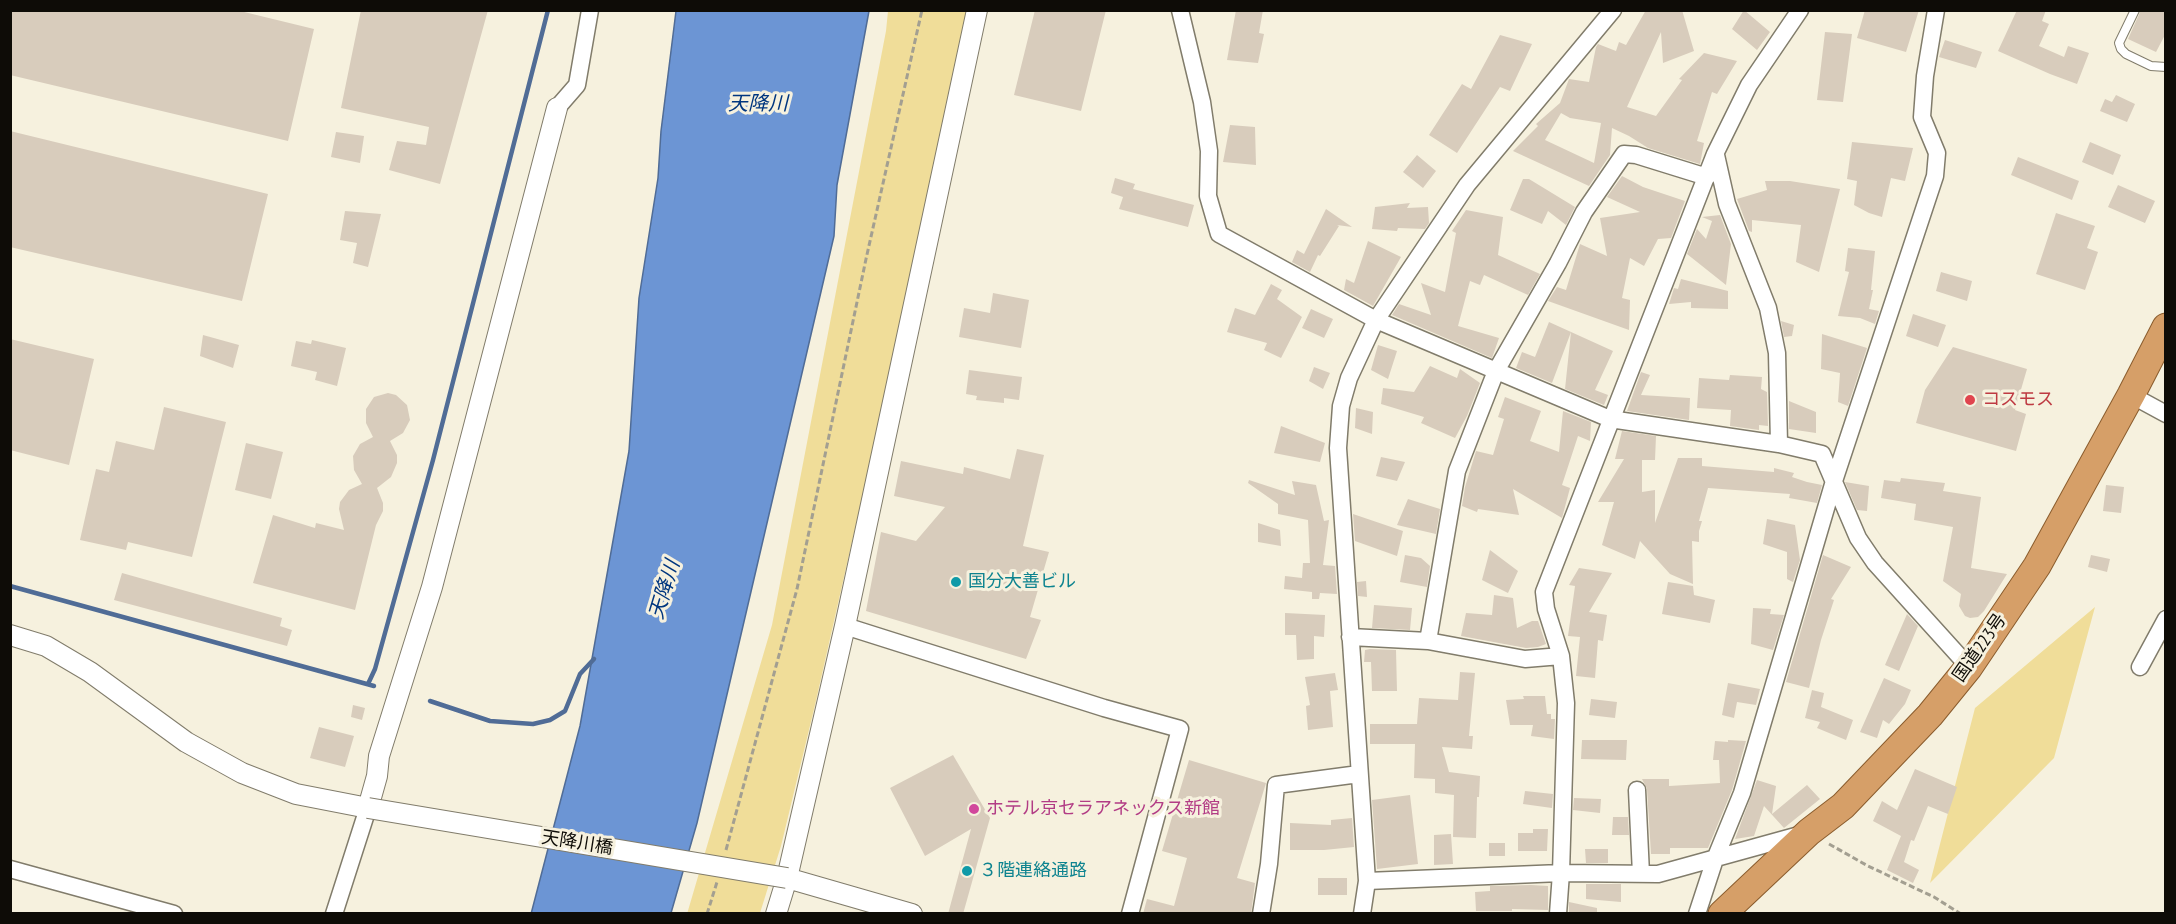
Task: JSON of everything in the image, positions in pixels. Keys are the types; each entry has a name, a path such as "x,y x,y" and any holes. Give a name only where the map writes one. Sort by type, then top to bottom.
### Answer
{"highway":[{"name":"国道223号","path":"1722,914 1809,832 1842,806 1883,765 1930,715 1969,667 2037,566 2166,327"}],"street":[{"path":"334,914 368,808 377,776 379,756 435,578 557,108 577,85 590,10"},
{"path":"776,914 787,878 845,626 977,10"},
{"path":"1180,10 1202,102 1209,151 1208,196 1219,234 1376,320 1610,419 1779,444 1822,454 1858,538 1875,563 1969,667"},
{"path":"1362,914 1367,881 1338,448 1341,406 1349,378 1376,320 1467,185 1613,10"},
{"path":"1558,914 1566,703 1561,656 1546,609 1544,592 1715,154 1749,85 1800,10"},
{"path":"1697,914 1715,859 1742,793 1834,481 1935,176 1937,153 1922,117 1925,76 1936,10"},
{"path":"1428,641 1457,471 1496,371 1584,212 1624,154 1636,155 1707,177"},
{"path":"1715,154 1726,204 1768,308 1777,353 1779,444"},
{"path":"2131,395 2166,414"},
{"path":"2140,667 2166,619"},
{"path":"845,626 1104,708 1180,729 1130,914"},
{"name":"天降川橋","path":"10,635 46,646 90,672 186,742 242,773 296,794 787,878 878,909 912,914"},
{"path":"1350,637 1428,641 1525,659 1561,656"},
{"path":"1261,914 1269,864 1276,785 1359,774"},
{"path":"1637,790 1641,874"},
{"path":"1367,881 1561,873 1658,874 1809,832"},
{"path":"10,869 174,914"}],"lane":[{"path":"2134,10 2119,43 2121,49 2126,54 2151,66 2166,67"}],"path":[{"path":"726,850 798,588 866,259 922,10"},
{"path":"1809,832 1868,866 1934,897 1961,914"},
{"path":"707,914 717,882"}],"shaded area":[{"path":"888,11 968,11 892,365 815,705 781,846 760,913 687,914 772,625"},
{"path":"2095,607 2054,758 1930,883 1975,708"}],"water":[{"name":"天降川","path":"676,11 869,11 837,185 834,236 697,823 671,913 531,914 580,726 629,451 639,298 658,178 661,131"}],"building":[{"path":"10,10 236,10 314,29 288,141 10,75"},
{"path":"361,10 488,10 440,184 389,170 397,141 426,145 429,127 341,108"},
{"path":"1035,10 1106,10 1081,111 1014,95"},
{"path":"1236,10 1263,10 1259,33 1264,34 1258,63 1227,60"},
{"path":"1646,10 1682,10 1694,51 1663,63 1661,32 1627,107 1656,116 1682,80 1679,79 1704,53 1737,61 1717,94 1712,92 1697,141 1704,143 1700,164 1648,148 1612,128 1610,155 1589,186 1513,151 1538,126 1536,124 1560,103 1569,79 1589,82 1598,44 1616,51 1619,42 1626,45","holes":["1561,113 1570,118 1601,123 1594,163 1545,140"]},
{"path":"1744,10 1770,32 1757,50 1732,29"},
{"path":"1865,10 1919,10 1906,52 1857,38"},
{"path":"2017,10 2046,10 2042,21 2049,24 2039,46 2064,57 2068,46 2089,53 2077,84 1998,51"},
{"path":"2141,10 2166,10 2166,33 2156,52 2128,39"},
{"path":"1825,32 1852,34 1843,102 1817,100"},
{"path":"1500,35 1532,44 1510,91 1500,87 1457,153 1429,135 1462,84 1471,89"},
{"path":"1945,40 1982,52 1976,68 1939,57"},
{"path":"2116,95 2135,104 2127,122 2100,111 2105,99 2112,102"},
{"path":"1230,125 1255,127 1256,165 1223,162"},
{"path":"10,131 268,194 242,301 10,247"},
{"path":"336,132 364,136 360,163 331,157"},
{"path":"1852,142 1913,148 1905,181 1891,178 1882,217 1854,205 1857,181 1847,179"},
{"path":"2090,142 2121,155 2113,175 2082,162"},
{"path":"1417,155 1436,171 1423,188 1403,172"},
{"path":"2018,157 2079,181 2072,200 2011,175"},
{"path":"1622,176 1643,187 1685,201 1671,238 1658,239 1644,266 1630,258 1622,298 1630,300 1629,330 1548,301 1557,287 1566,290 1580,244 1607,256 1600,218 1640,212 1607,197"},
{"path":"1115,178 1135,184 1133,189 1194,205 1188,227 1119,209 1123,197 1111,193"},
{"path":"1523,179 1529,179 1575,207 1566,225 1548,211 1542,224 1510,210"},
{"path":"1765,181 1790,181 1840,189 1819,272 1796,262 1801,225 1752,220 1752,232 1749,231 1737,199 1767,190"},
{"path":"2118,185 2155,201 2145,223 2108,207"},
{"path":"1410,203 1407,208 1428,207 1429,223 1425,229 1398,228 1397,231 1372,229 1375,207"},
{"path":"1326,209 1352,227 1337,225 1339,226 1320,256 1318,255 1310,272 1292,262 1297,250 1304,254"},
{"path":"1466,210 1503,217 1498,255 1540,274 1528,295 1484,275 1480,285 1470,281 1458,326 1499,338 1492,358 1392,315 1399,304 1431,315 1421,283 1445,292 1456,233 1452,231"},
{"path":"345,211 381,214 368,267 353,263 357,243 340,240"},
{"path":"2056,213 2095,226 2087,248 2098,252 2085,290 2036,274"},
{"path":"1720,215 1731,244 1726,285 1687,254 1697,229 1706,239 1712,221 1702,217"},
{"path":"1368,241 1401,257 1373,306 1344,290 1346,279 1354,283"},
{"path":"1848,248 1875,251 1871,290 1873,290 1869,309 1879,311 1875,324 1860,318 1838,316 1849,272 1845,271"},
{"path":"1941,272 1972,281 1967,301 1936,291"},
{"path":"1681,279 1728,291 1728,309 1691,308 1691,302 1669,304 1674,288 1678,289"},
{"path":"1271,284 1282,290 1277,299 1302,317 1281,358 1264,350 1267,343 1227,332 1235,308 1255,315"},
{"path":"993,293 1029,300 1021,348 959,337 964,308 990,313"},
{"path":"1311,309 1333,319 1324,338 1302,328"},
{"path":"1913,314 1946,325 1938,347 1906,336"},
{"path":"1781,321 1794,325 1792,336 1784,337"},
{"path":"1549,322 1613,351 1595,390 1608,395 1604,405 1565,389 1571,332 1552,383 1516,368 1522,352 1535,357"},
{"path":"1822,334 1867,348 1848,406 1838,402 1840,373 1821,369"},
{"path":"203,335 239,345 233,368 200,356"},
{"path":"10,339 94,359 69,465 10,450"},
{"path":"312,340 346,348 337,386 315,380 317,372 291,366 296,341 311,344"},
{"path":"1378,345 1397,351 1388,379 1371,370"},
{"name":"コスモス","path":"1953,347 2027,369 2015,410 2026,414 2016,451 1916,423 1925,390"},
{"path":"1430,366 1457,378 1460,369 1480,383 1467,416 1455,438 1421,423 1424,417 1381,404 1383,388 1414,392"},
{"path":"1314,367 1330,373 1323,389 1309,381"},
{"path":"969,370 1022,377 1019,400 1004,398 1004,403 976,400 977,396 966,394"},
{"path":"1641,372 1650,375 1641,395 1690,398 1689,420 1627,411"},
{"path":"1730,375 1762,377 1761,389 1767,392 1768,426 1759,425 1759,430 1730,426 1731,410 1697,408 1699,378 1729,380"},
{"path":"388,393 396,395 407,405 410,420 403,433 390,441 397,455 397,463 391,477 377,488 383,503 383,511 376,525 355,610 253,583 273,515 315,528 316,523 344,530 339,509 340,502 349,490 362,484 354,470 353,456 360,444 373,437 366,423 366,409 374,397"},
{"path":"1505,397 1541,411 1530,441 1559,452 1563,411 1591,422 1590,441 1578,436 1562,485 1570,488 1562,518 1513,489 1519,515 1478,509 1477,512 1462,506 1476,451 1493,455 1504,419 1498,417"},
{"path":"1789,401 1816,412 1816,433 1789,429"},
{"path":"164,407 226,422 192,557 128,542 126,550 80,540 96,469 109,472 116,441 154,450"},
{"path":"1356,408 1373,412 1372,434 1355,428"},
{"path":"1281,426 1325,443 1320,462 1274,453"},
{"path":"1622,431 1656,436 1655,460 1642,460 1642,492 1655,490 1655,523 1678,458 1702,458 1702,466 1774,472 1774,468 1794,473 1792,477 1822,485 1817,503 1789,498 1790,494 1708,488 1699,521 1702,521 1699,542 1692,541 1693,584 1670,574 1640,541 1635,559 1602,545 1614,502 1598,502 1624,459 1615,459"},
{"path":"246,443 283,452 271,499 235,490"},
{"name":"国分大善ビル","path":"1017,449 1044,455 1023,546 1049,552 1030,617 1041,620 1026,659 866,611 881,532 916,541 945,507 894,496 901,461 963,474 964,467 1010,479"},
{"path":"1381,457 1405,462 1397,481 1376,476"},
{"path":"1901,478 1945,483 1943,491 1981,497 1971,568 2007,574 1978,617 1965,616 1959,606 1961,594 1943,581 1953,527 1914,520 1916,504 1881,498 1884,480 1900,482"},
{"path":"1249,480 1295,495 1292,481 1316,485 1324,521 1329,520 1323,565 1335,566 1337,594 1320,593 1319,599 1312,599 1312,592 1284,589 1285,576 1302,578 1303,563 1310,563 1308,520 1278,514 1278,504 1248,483"},
{"path":"1845,482 1869,486 1867,511 1857,510"},
{"path":"2106,485 2124,487 2121,513 2103,511"},
{"path":"1408,499 1440,509 1436,534 1397,525"},
{"path":"1353,514 1403,531 1397,556 1355,541"},
{"path":"1767,519 1795,525 1800,560 1793,582 1787,579 1787,552 1763,544"},
{"path":"1258,523 1280,530 1281,546 1258,542"},
{"path":"1490,550 1518,571 1508,593 1482,580"},
{"path":"1405,555 1421,558 1430,566 1427,587 1400,582"},
{"path":"1823,555 1851,567 1831,599 1834,600 1809,688 1786,682"},
{"path":"2091,555 2110,559 2107,572 2088,567"},
{"path":"1579,568 1612,573 1589,612 1607,615 1603,641 1598,640 1595,678 1576,676 1580,637 1568,636 1575,586 1569,585"},
{"path":"122,573 282,618 280,626 292,630 287,646 114,600"},
{"path":"1366,581 1367,597 1358,596 1357,582"},
{"path":"1668,582 1693,586 1694,595 1715,600 1710,623 1662,614"},
{"path":"1494,595 1513,598 1517,628 1532,621 1538,621 1546,644 1526,648 1461,636 1466,613 1492,615"},
{"path":"1374,605 1412,608 1410,630 1372,628"},
{"path":"1753,608 1771,609 1770,614 1784,615 1773,650 1751,644"},
{"path":"1285,613 1325,615 1324,637 1314,636 1314,659 1297,660 1296,635 1285,635"},
{"path":"1907,614 1918,626 1899,671 1885,665"},
{"path":"1365,650 1396,650 1397,691 1372,691 1371,662 1364,662"},
{"path":"1460,672 1475,673 1469,736 1473,736 1472,749 1442,747 1449,772 1480,776 1476,838 1453,837 1454,795 1435,793 1435,779 1414,778 1415,744 1370,744 1370,724 1417,724 1419,698 1458,700"},
{"path":"1335,673 1338,690 1330,691 1333,727 1308,730 1306,706 1310,705 1305,677"},
{"path":"1884,678 1911,690 1905,704 1889,724 1883,720 1877,738 1860,732"},
{"path":"1728,683 1760,689 1756,705 1737,702 1734,718 1722,715"},
{"path":"1812,690 1824,693 1821,707 1853,720 1846,740 1817,728 1820,722 1805,718"},
{"path":"1523,696 1545,696 1547,714 1551,714 1551,719 1555,719 1554,739 1531,736 1533,725 1510,725 1506,700 1524,699"},
{"path":"1591,699 1617,702 1615,718 1589,715"},
{"path":"353,705 365,708 362,720 351,717"},
{"path":"319,727 354,736 345,767 310,758"},
{"path":"1582,740 1627,740 1626,760 1581,759"},
{"path":"1728,740 1746,741 1732,790 1708,848 1670,848 1670,854 1651,854 1647,789 1642,779 1669,779 1669,786 1720,783 1719,760 1713,760 1715,741 1728,742"},
{"name":"ホテル京セラアネックス新館","path":"953,755 990,818 963,914 948,914 971,829 925,856 890,788"},
{"path":"1189,760 1266,783 1237,878 1255,883 1251,914 1143,914 1147,899 1174,906 1187,858 1162,851"},
{"path":"1915,769 1957,787 1948,814 1928,806 1914,841 1911,840 1904,862 1919,870 1913,883 1887,870 1901,836 1873,821 1882,801 1897,810"},
{"path":"1757,780 1776,786 1772,814 1807,785 1820,799 1784,828 1764,806 1754,836 1735,839"},
{"path":"1525,791 1553,794 1552,808 1523,804"},
{"path":"1410,795 1418,864 1377,869 1372,800"},
{"path":"1574,798 1601,799 1600,813 1573,810"},
{"path":"1613,817 1628,817 1629,835 1612,835"},
{"path":"1352,818 1354,847 1290,850 1290,823 1331,825 1331,820"},
{"path":"1533,829 1548,829 1547,851 1518,851 1518,833 1533,833"},
{"path":"1451,834 1453,864 1434,865 1434,835"},
{"path":"1489,843 1505,843 1505,856 1489,856"},
{"path":"1585,849 1608,849 1608,863 1586,863"},
{"path":"1318,878 1347,878 1347,895 1318,895"},
{"path":"1586,884 1621,884 1621,902 1586,899"},
{"path":"1490,886 1548,886 1548,910 1476,911 1475,892 1490,891"},
{"path":"1569,902 1597,908 1597,914 1569,914"}],"waterway":[{"path":"368,684 375,669 433,460 548,10"},
{"path":"10,586 374,686"},
{"path":"430,701 490,721 533,724 550,720 565,711 580,674 594,659"}],"place":[{"name":"コスモス","path":"1970,400"},
{"name":"国分大善ビル","path":"956,582"},
{"name":"ホテル京セラアネックス新館","path":"974,809"},
{"name":"３階連絡通路","path":"967,871"}]}
